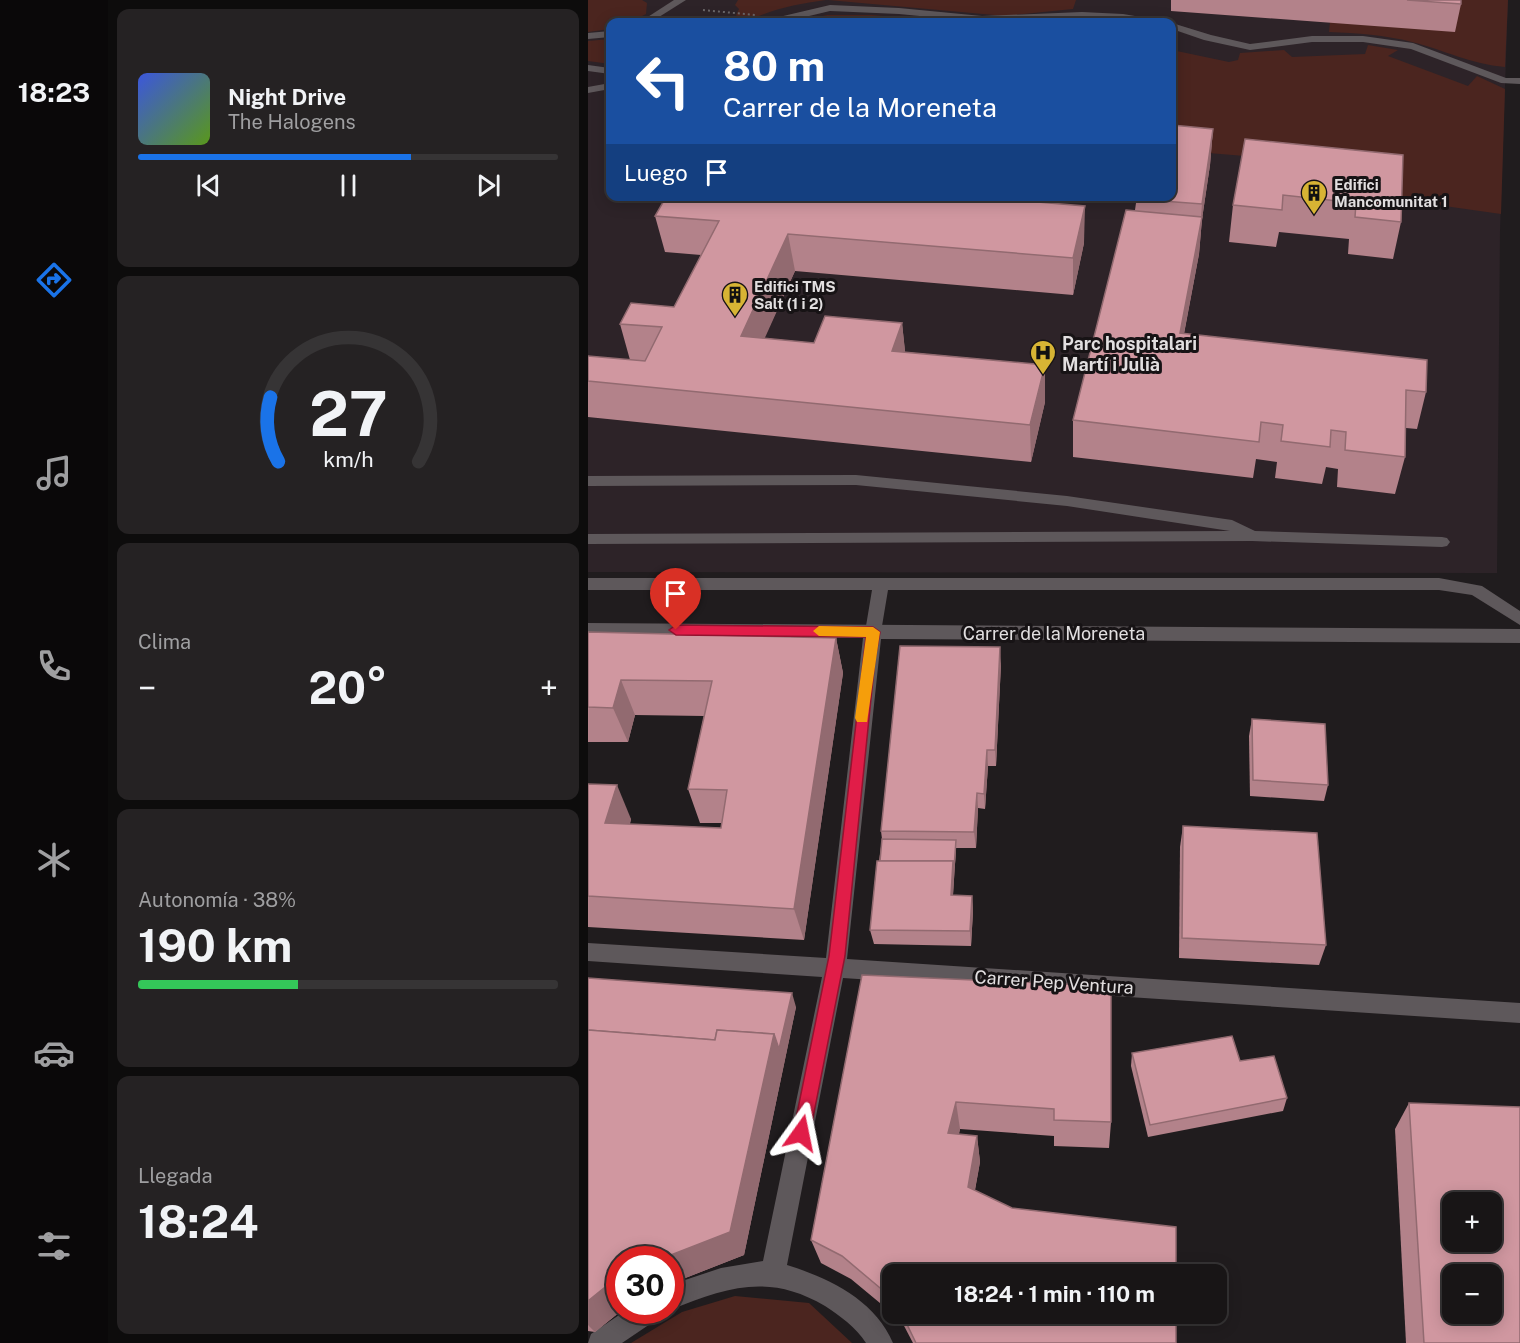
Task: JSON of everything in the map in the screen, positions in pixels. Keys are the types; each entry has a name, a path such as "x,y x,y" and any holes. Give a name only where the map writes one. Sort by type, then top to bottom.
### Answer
{"street":[{"name":"Carrer de la Moreneta","path":"588,630 1520,636"},
{"path":"773,1273 836,962 868,659 873,632"},
{"name":"Carrer Pep Ventura","path":"588,952 836,962 1520,1013"},
{"path":"684,1293 723,1278 773,1273 816,1288 834,1299 867,1323 880,1343"},
{"path":"600,1343 628,1324"}],"lane":[{"path":"653,0 655,16"},
{"path":"652,18 681,0"},
{"path":"788,18 830,8 899,11 972,18"},
{"path":"802,15 806,18"},
{"path":"1061,18 1082,15 1129,18"},
{"path":"1176,27 1208,38 1250,47 1311,39 1363,39 1413,46 1505,81 1520,81"},
{"path":"588,36 606,34"},
{"path":"588,68 606,70"},
{"path":"588,90 606,87"},
{"path":"588,481 856,480 1091,504 1232,525 1252,536"},
{"path":"588,538 1252,536 1442,542"},
{"path":"588,584 1439,584 1476,591 1520,619"},
{"path":"873,632 881,584"}],"path":[{"path":"701,10 755,15"}],"shaded area":[{"name":"Parc hospitalari Martí i Julià","path":"588,0 1508,0 1500,231 1497,573 588,572"},
{"path":"588,0 642,0 647,3 646,14 638,18 606,18 606,30 588,32"},
{"path":"738,0 826,0 785,8 755,18 739,18 736,15 739,9 735,5"},
{"path":"828,0 1076,0 1073,9 1005,16"},
{"path":"1453,0 1508,0 1505,67 1481,63 1402,40 1329,32 1330,22"},
{"path":"872,15 908,18 819,18"},
{"path":"606,39 606,63 588,61 588,41"},
{"path":"1368,45 1398,50 1388,56 1468,86 1477,76 1505,89 1501,214 1395,199 1379,167 1176,150 1176,51 1229,62 1238,60 1240,53 1284,50 1292,57 1365,54"},
{"path":"735,1296 809,1303 852,1343 631,1343 662,1324 684,1324 684,1311"}],"building":[{"path":"1407,0 1461,0 1461,4"},
{"path":"1176,125 1213,129 1202,204 1162,201 1176,201"},
{"path":"1245,139 1403,155 1401,222 1355,217 1356,203 1283,195 1282,210 1233,205"},
{"path":"664,201 1025,201 1085,206 1073,258 788,234 741,336 814,343 825,316 902,323 892,351 1045,365 1030,425 588,381 588,356 645,361 662,327 620,324 631,303 674,307 719,221 655,216"},
{"path":"1126,210 1202,217 1180,333 1427,360 1426,392 1406,390 1405,457 1345,450 1346,432 1331,430 1330,447 1281,441 1283,425 1261,422 1259,442 1073,420"},
{"path":"588,632 836,638 794,909 588,896 588,784 617,785 605,823 721,828 727,790 688,789 712,681 621,680 613,708 588,707"},
{"path":"900,646 1000,647 995,750 987,750 984,794 977,793 974,832 881,831"},
{"path":"1252,719 1325,724 1328,785 1253,780"},
{"path":"1183,826 1317,833 1326,945 1182,938"},
{"path":"882,839 956,840 954,868 953,861 880,861"},
{"path":"877,861 953,861 951,895 972,896 970,931 870,930"},
{"path":"862,975 1111,986 1111,1122 1054,1120 1054,1109 956,1102 948,1133 977,1136 968,1187 1012,1208 1176,1227 1176,1264 882,1264 882,1290 842,1256 811,1240"},
{"path":"588,978 792,993 779,1049 774,1034 717,1030 715,1040 588,1030"},
{"path":"588,1030 715,1040 717,1030 774,1034 730,1232 684,1250 684,1246 606,1246 606,1286 588,1301"},
{"path":"1232,1036 1240,1061 1274,1056 1287,1098 1150,1125 1132,1053"},
{"path":"1409,1103 1520,1107 1520,1343 1424,1343"},
{"path":"907,1324 1176,1324 1176,1343 916,1343"}],"slow traffic":[{"path":"819,631 873,632 862,718"}],"place":[{"name":"Edifici Mancomunitat 1","path":"1314,216"},
{"name":"Edifici TMS Salt (1 i 2)","path":"735,318"},
{"name":"Parc hospitalari Martí i Julià","path":"1043,376"}],"route":[{"path":"676,630 873,632 868,659 837,956 801,1133"}]}
